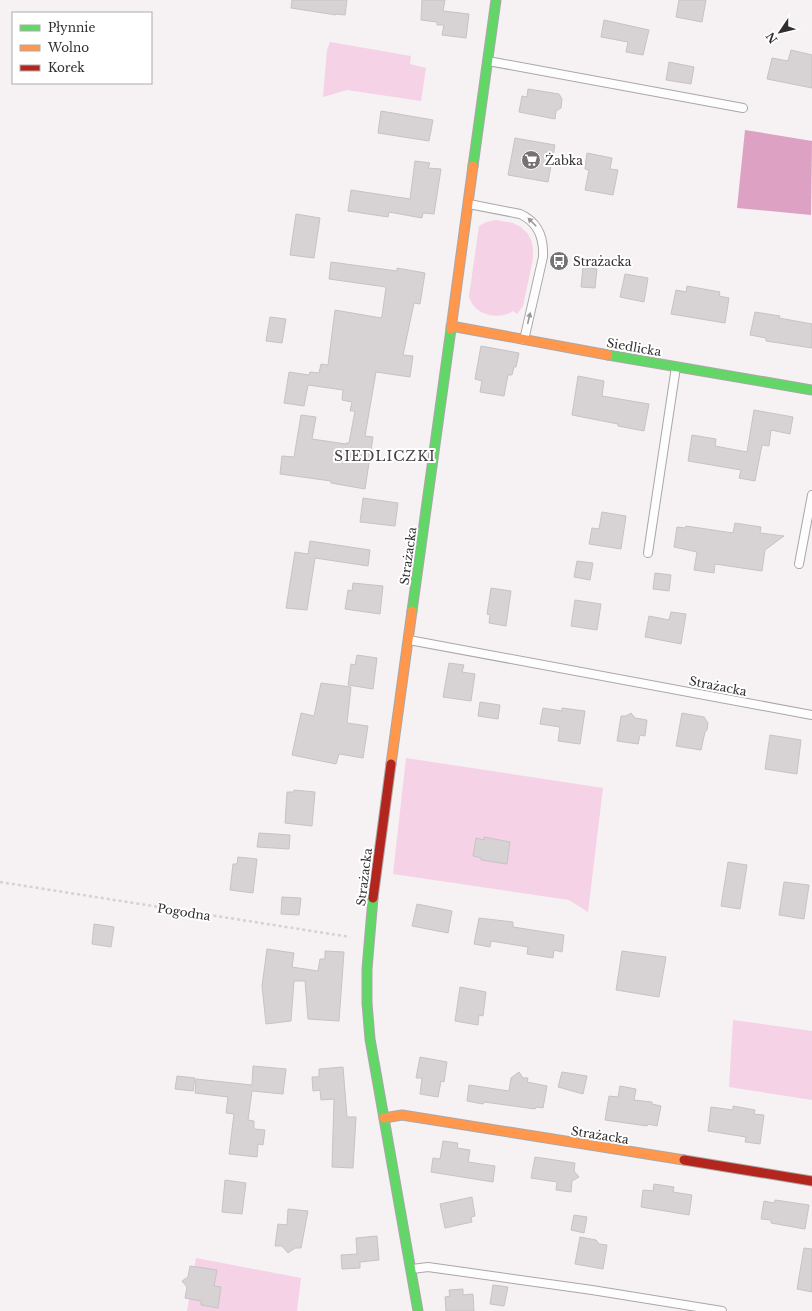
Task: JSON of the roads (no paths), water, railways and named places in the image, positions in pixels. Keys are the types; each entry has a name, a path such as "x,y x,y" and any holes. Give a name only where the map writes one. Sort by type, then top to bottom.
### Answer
{"street":[{"name":"Strażacka","path":"418,1311 370,1039 367,1002 369,940 373,896 496,0"},
{"name":"Siedlicka","path":"452,326 812,390"},
{"name":"Strażacka","path":"384,1118 402,1115 812,1181"}],"lane":[{"path":"488,61 743,108"},
{"path":"468,204 520,214 533,222 541,235 544,249 543,257 524,340"},
{"path":"648,553 676,366"},
{"path":"799,564 812,495"},
{"name":"Strażacka","path":"408,640 812,715"},
{"path":"411,1269 428,1267 592,1290 722,1311"}],"place":[{"name":"Żabka","path":"531,160"},
{"name":"Strażacka","path":"559,261"}],"district":[{"name":"SIEDLICZKI","path":"385,456"}]}
